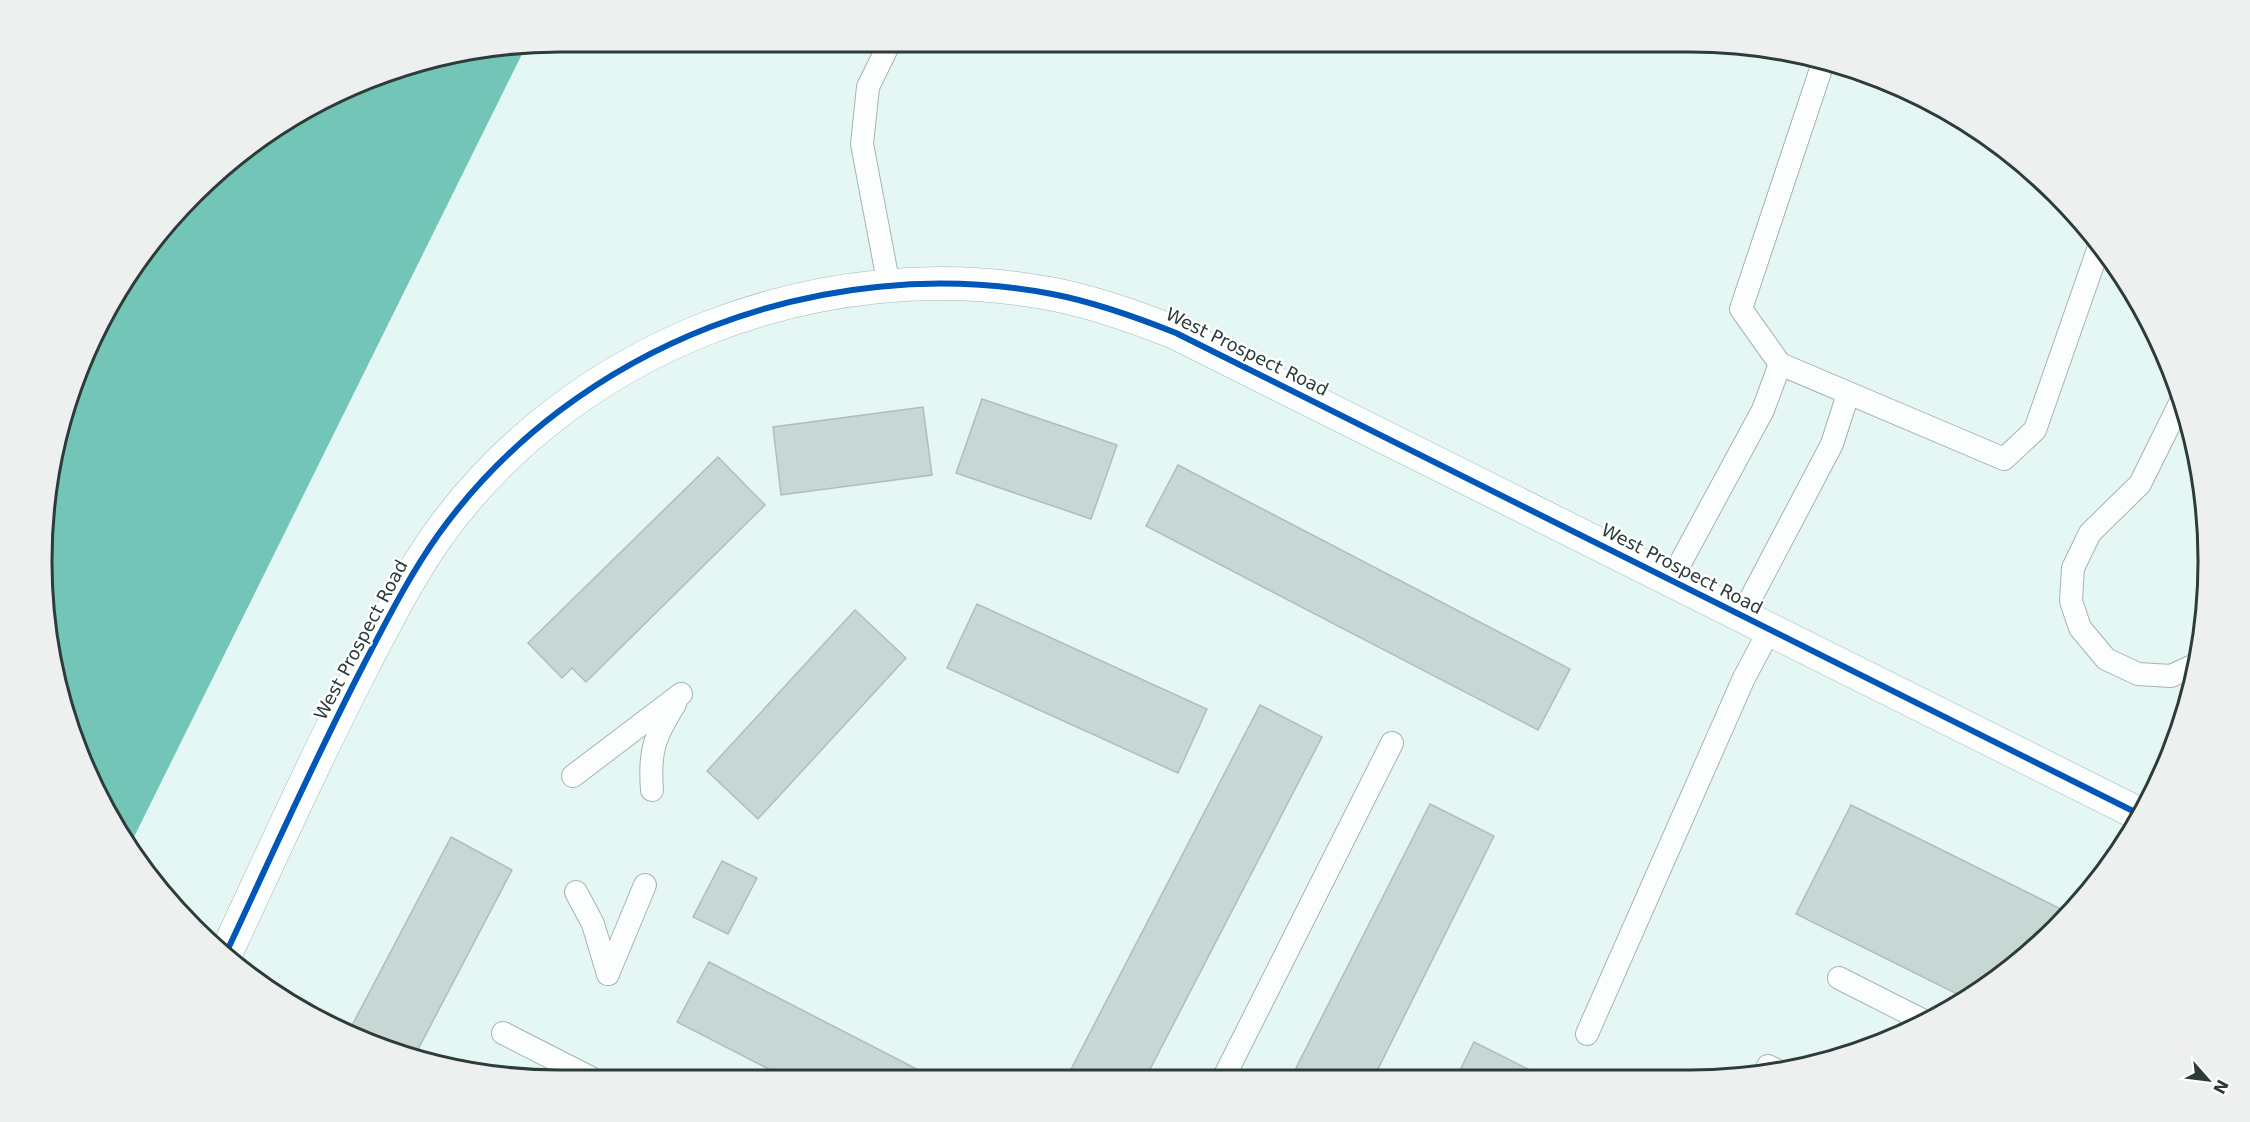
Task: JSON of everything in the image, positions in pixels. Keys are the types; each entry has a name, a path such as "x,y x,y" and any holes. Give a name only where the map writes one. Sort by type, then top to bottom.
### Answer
{"main road":[{"name":"West Prospect Road","path":"229,946 330,729 401,593 440,532 490,475 519,446 583,394 646,355 682,337 753,310 857,289 889,286 967,285 1024,290 1065,297 1145,320 1207,347 2132,810"}],"lane":[{"path":"880,52 868,87 862,144 889,286"},
{"path":"1821,70 1741,309 1780,364 2004,459 2035,430 2096,257"},
{"path":"1671,580 1763,410 1780,364"},
{"path":"1587,1035 1744,678 1756,622 1832,444 1848,394"},
{"path":"2175,412 2140,484 2090,533 2073,568 2071,601 2080,628 2106,659 2138,674 2171,676 2186,669"},
{"path":"573,776 681,694 654,743 650,759 652,790"},
{"path":"1228,1070 1392,743"},
{"path":"576,892 593,924 608,974 645,885"},
{"path":"1839,978 1915,1016"},
{"path":"503,1033 575,1070"}],"shaded area":[{"path":"522,55 134,837 105,786 79,724 62,660 52,561 62,462 79,398 105,336 138,278 179,226 201,201 278,138 336,105 398,79 462,62"}],"building":[{"path":"982,399 1117,445 1091,519 956,473"},
{"path":"923,407 932,475 781,495 773,427"},
{"path":"718,457 765,505 586,682 572,668 562,678 528,643"},
{"path":"1178,465 1570,669 1538,730 1146,526"},
{"path":"977,604 1207,709 1178,773 947,668"},
{"path":"855,610 906,658 758,819 707,771"},
{"path":"1260,705 1322,737 1150,1070 1071,1070"},
{"path":"1430,804 1494,836 1377,1070 1300,1070 1296,1068"},
{"path":"1851,805 2060,909 2049,921 1999,964 1956,993 1796,914"},
{"path":"451,837 512,870 418,1049 352,1025"},
{"path":"722,861 757,878 728,934 693,917"},
{"path":"709,962 918,1070 770,1070 677,1022"},
{"path":"1474,1042 1530,1070 1460,1070"}],"cycle path":[{"path":"229,946 328,735 399,598 438,535 494,468 560,411 632,363 711,327 794,301 879,287 966,284 1052,294 1115,310 1176,333 2132,810"}]}
